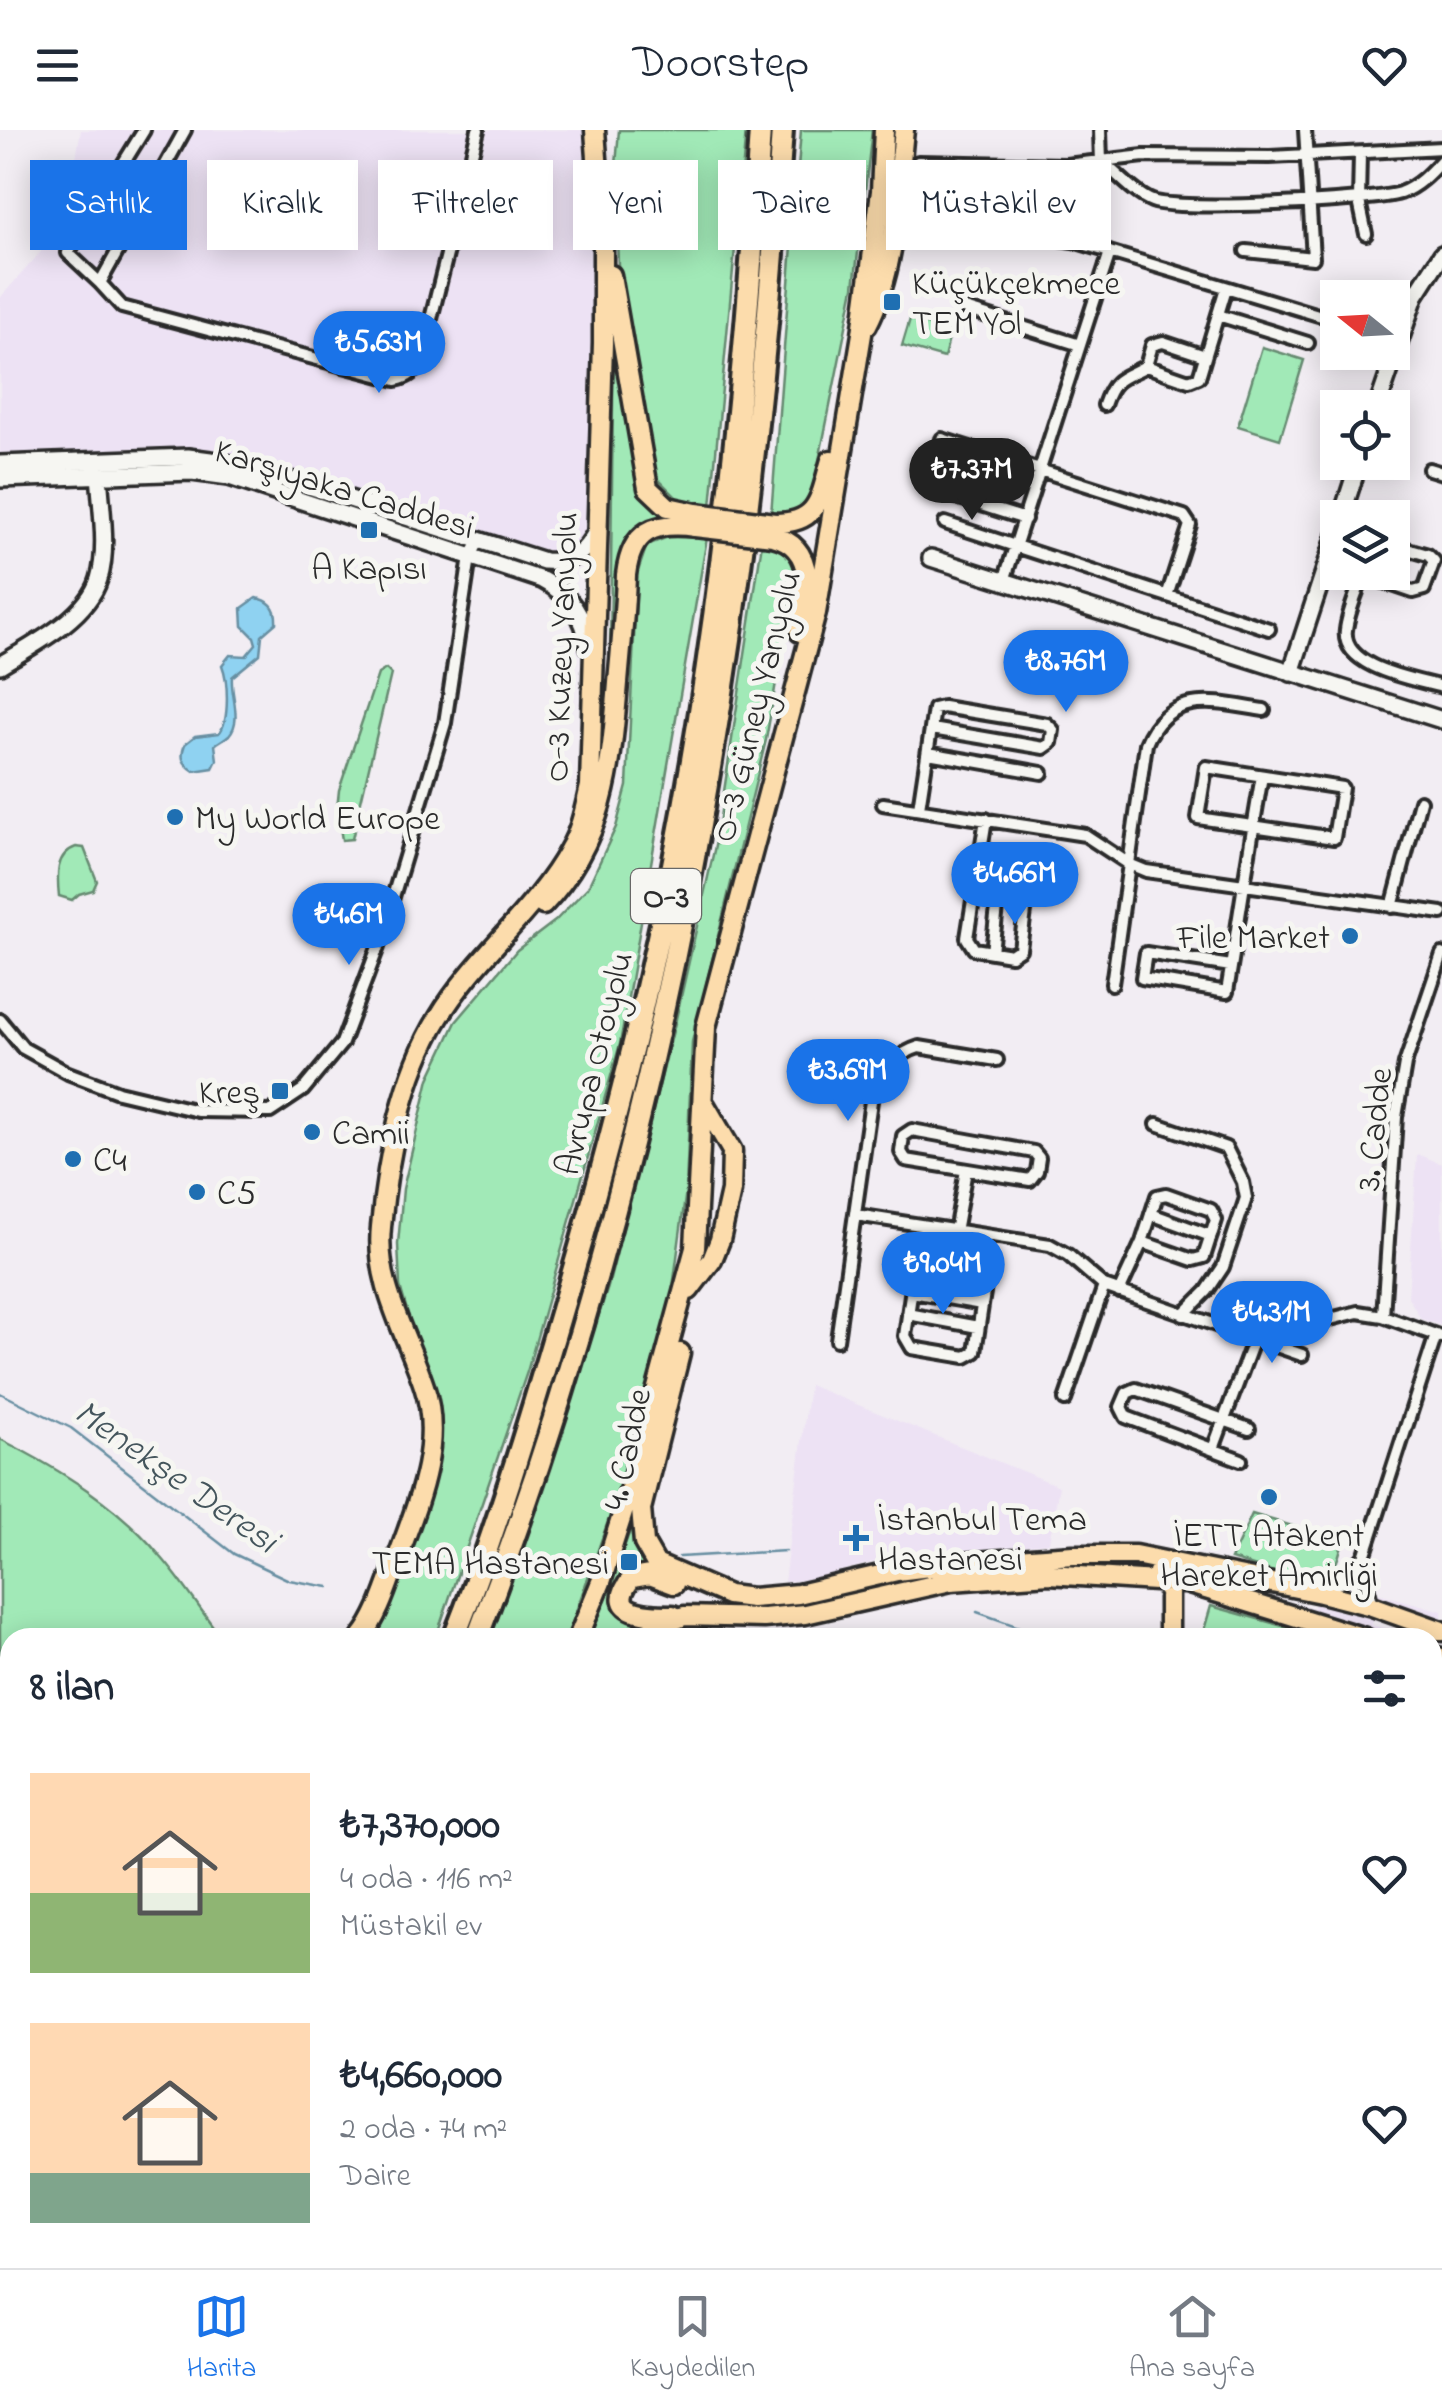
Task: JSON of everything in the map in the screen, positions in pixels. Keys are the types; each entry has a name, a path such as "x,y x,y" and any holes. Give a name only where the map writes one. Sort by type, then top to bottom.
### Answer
{"highway":[{"name":"Avrupa Otoyolu","path":"457,1628 529,1420 561,1313 649,979 694,742 733,468 749,309 760,130"},
{"name":"Avrupa Otoyolu","path":"481,1628 569,1368 658,1042 680,941 719,724 752,493 782,130"}],"main road":[{"path":"595,130 597,160"},
{"path":"603,160 606,130"},
{"name":"O-3 Güney Yanyolu","path":"582,1628 625,1506 683,1299 697,1230 701,1094 710,1006 816,612 862,334 884,130"},
{"path":"862,334 879,302 904,130"},
{"name":"O-3 Kuzey Yanyolu","path":"367,1628 387,1588 421,1493 429,1457 431,1424 426,1390 398,1322 381,1256 380,1228 402,1104 419,1054 440,1014 546,885 569,850 581,824 590,786 604,250"},
{"path":"606,250 648,488 668,507 695,520"},
{"path":"1410,307 1442,254"},
{"path":"467,982 563,884 595,826 613,752 626,575 638,538 658,525 695,520 774,529 807,518 816,507 850,398"},
{"name":"Karşıyaka Caddesi","path":"0,479 188,458 218,461 544,561 563,562 586,551 598,527"},
{"name":"Karşıyaka Caddesi","path":"0,464 229,477 542,580 565,594 576,608 586,631 594,688"},
{"path":"0,665 72,616 98,584 102,542 99,468"},
{"path":"772,779 777,732 808,577 799,550 774,529"},
{"path":"931,558 1442,720"},
{"path":"1292,673 1322,590"},
{"path":"683,1299 712,1260 727,1218 731,1191 732,1151 712,1122 701,1094"},
{"name":"4. Cadde","path":"678,1318 683,1336 681,1348 640,1529 656,1564 728,1595 787,1596 897,1570 962,1563 1136,1555 1322,1593 1436,1628"},
{"path":"1136,1555 1154,1567 1164,1580 1169,1594 1169,1628"},
{"path":"728,1595 694,1590 650,1575 632,1578 626,1586 625,1602 633,1612 764,1618 804,1614 924,1586 1000,1576 1130,1577 1210,1588 1333,1628"},
{"path":"1130,1577 1156,1590 1163,1600 1168,1628"},
{"path":"1171,1628 1180,1602 1190,1594 1210,1588"},
{"path":"1312,1622 1322,1593"},
{"path":"1366,1628 1372,1606"},
{"path":"656,1628 684,1616"}],"street":[{"path":"144,130 68,253 122,306 396,380 407,378 420,359 478,130"},
{"path":"100,282 186,130"},
{"path":"1100,130 1102,160"},
{"path":"1246,251 1313,258 1305,130"},
{"path":"1111,162 1144,156 1307,156 1442,148"},
{"path":"1360,154 1359,201 1366,234"},
{"path":"1111,170 1152,202 1207,205 1359,201 1398,193 1423,181 1442,160"},
{"path":"1103,250 1320,316"},
{"path":"1004,581 1110,252"},
{"path":"1104,404 1110,386 1146,366 1189,381 1199,377 1226,288"},
{"path":"965,310 1080,346"},
{"path":"1218,315 1308,343"},
{"path":"1146,366 1152,346 1162,342 1205,356"},
{"path":"942,438 1184,516 1190,524 1167,596"},
{"path":"1430,469 1442,473"},
{"path":"931,490 1025,518"},
{"path":"945,522 1269,630"},
{"path":"0,1020 23,1048 68,1073 134,1096 198,1111 270,1112 303,1090 342,1043 378,947 445,724 470,556 479,542"},
{"path":"1407,548 1434,562 1424,590 1413,592 1391,584 1401,554 1407,548"},
{"path":"1356,590 1346,628 1346,645 1353,655 1368,664 1442,688"},
{"path":"1112,984 1146,744 1153,727 1183,705 1198,701 1264,710"},
{"path":"920,808 934,709 944,706 1047,724 1053,730 1051,743 1044,748 932,729"},
{"path":"928,754 1042,772"},
{"path":"1206,768 1342,788 1334,838 1253,826 1198,818 1206,768"},
{"path":"1231,966 1146,953 1142,978 1227,992 1262,776"},
{"path":"1392,907 1420,801"},
{"path":"883,804 1086,834 1146,871 1442,913"},
{"path":"974,894 1018,901 1026,911 1020,948 1011,955 974,948 968,938 974,894 986,819"},
{"path":"992,952 998,898"},
{"name":"3. Cadde","path":"1384,1316 1396,1116 1406,1064 1442,954"},
{"path":"837,1340 873,1086 880,1074 906,1051 919,1047 997,1060"},
{"path":"1157,1124 1226,1148 1243,1182 1246,1198 1225,1259 1208,1291 1183,1316"},
{"path":"912,1130 1034,1152 1039,1158 1037,1171 1030,1180 966,1170 906,1160 901,1152 903,1136 912,1130"},
{"path":"955,1232 966,1170"},
{"path":"1119,1292 1157,1196 1166,1194 1211,1210 1216,1220 1204,1257 1193,1260 1142,1242"},
{"path":"1151,1214 1211,1236"},
{"path":"856,1215 1050,1245 1104,1286 1302,1356"},
{"path":"916,1264 977,1272 986,1279 975,1352 966,1357 912,1348 905,1336 921,1226"},
{"path":"977,1272 986,1235"},
{"path":"1206,1252 1225,1259"},
{"path":"1065,1400 1104,1286"},
{"path":"912,1292 982,1304"},
{"path":"1254,1339 1358,1312 1384,1316 1439,1336 1364,1557 1363,1570 1372,1606"},
{"path":"908,1314 978,1327"},
{"path":"1213,1449 1254,1339"},
{"path":"1241,1460 1126,1417 1121,1408 1127,1393 1136,1389 1249,1429"},
{"path":"1322,1593 1348,1576 1364,1557"}],"shaded area":[{"path":"81,130 592,130 593,160 573,160 573,250 596,250 597,266 591,514 582,543 574,551 550,560 241,459 201,450 0,458 0,298 42,250 187,250 187,160 75,160"},
{"path":"1417,1154 1442,1164 1442,1326 1421,1319 1408,1297"},
{"path":"809,1385 1059,1486 1049,1543 897,1556 807,1580 784,1582"},
{"path":"1306,1573 1442,1611 1442,1619 1427,1615 1423,1628 1415,1628 1419,1612 1378,1602 1372,1625 1383,1628 1357,1628 1296,1611 1297,1604 1314,1608 1316,1600 1304,1581"}],"green space":[{"path":"619,130 746,130 743,160 718,160 718,250 735,250 711,506 681,502 656,477 618,265 617,250 698,250 698,160 616,160"},
{"path":"801,130 872,130 866,182 866,160 799,160"},
{"path":"792,250 858,250 810,505 792,518 771,515"},
{"path":"614,316 651,502 668,517 634,532 618,586 610,654"},
{"path":"910,319 951,331 944,358 902,346"},
{"path":"1262,347 1304,360 1280,439 1238,426"},
{"path":"668,537 707,538 620,1044 527,1372 439,1628 376,1628 432,1483 441,1438 437,1394 400,1286 398,1244 403,1189 429,1079 456,1022 517,950 555,921 588,887 616,827 627,786 637,574 647,545"},
{"path":"762,543 785,551 797,562 766,740 692,1042 686,1190 670,1310 622,1482 570,1628 489,1628 531,1523 608,1287 717,837"},
{"path":"386,669 391,674 352,839 342,840 337,809 339,790 378,674"},
{"path":"76,847 84,848 97,881 93,890 72,900 59,896 58,874 64,855"},
{"path":"0,1439 66,1476 126,1521 169,1567 214,1628 0,1628"},
{"path":"1252,1514 1343,1541 1331,1571 1311,1578 1297,1577 1231,1559"},
{"path":"632,1525 637,1545 653,1568 635,1564 624,1570 617,1592 626,1616 640,1622 630,1628 595,1628"},
{"path":"1211,1606 1290,1628 1205,1628"}],"water":[{"path":"256,598 272,606 276,623 262,635 260,654 232,677 235,722 229,735 215,745 217,760 213,768 194,771 183,759 185,744 195,736 219,733 223,727 227,700 222,665 230,655 246,656 256,644 243,626 242,608"}],"waterway":[{"name":"Menekşe Deresi","path":"0,1393 71,1428 234,1554 289,1580 329,1587"},
{"name":"Menekşe Deresi","path":"679,1557 786,1551"},
{"name":"Menekşe Deresi","path":"977,1612 1022,1628"}],"place":[{"name":"Küçükçekmece TEM Yol","path":"892,302"},
{"name":"A Kapısı","path":"369,530"},
{"name":"My World Europe","path":"175,817"},
{"name":"File Market","path":"1350,936"},
{"name":"Kreş","path":"280,1091"},
{"name":"Camii","path":"312,1132"},
{"name":"C4","path":"73,1159"},
{"name":"C5","path":"197,1192"},
{"name":"İETT Atakent Hareket Amirliği","path":"1269,1497"},
{"name":"İstanbul Tema Hastanesi","path":"856,1538"},
{"name":"TEMA Hastanesi","path":"629,1562"}]}
